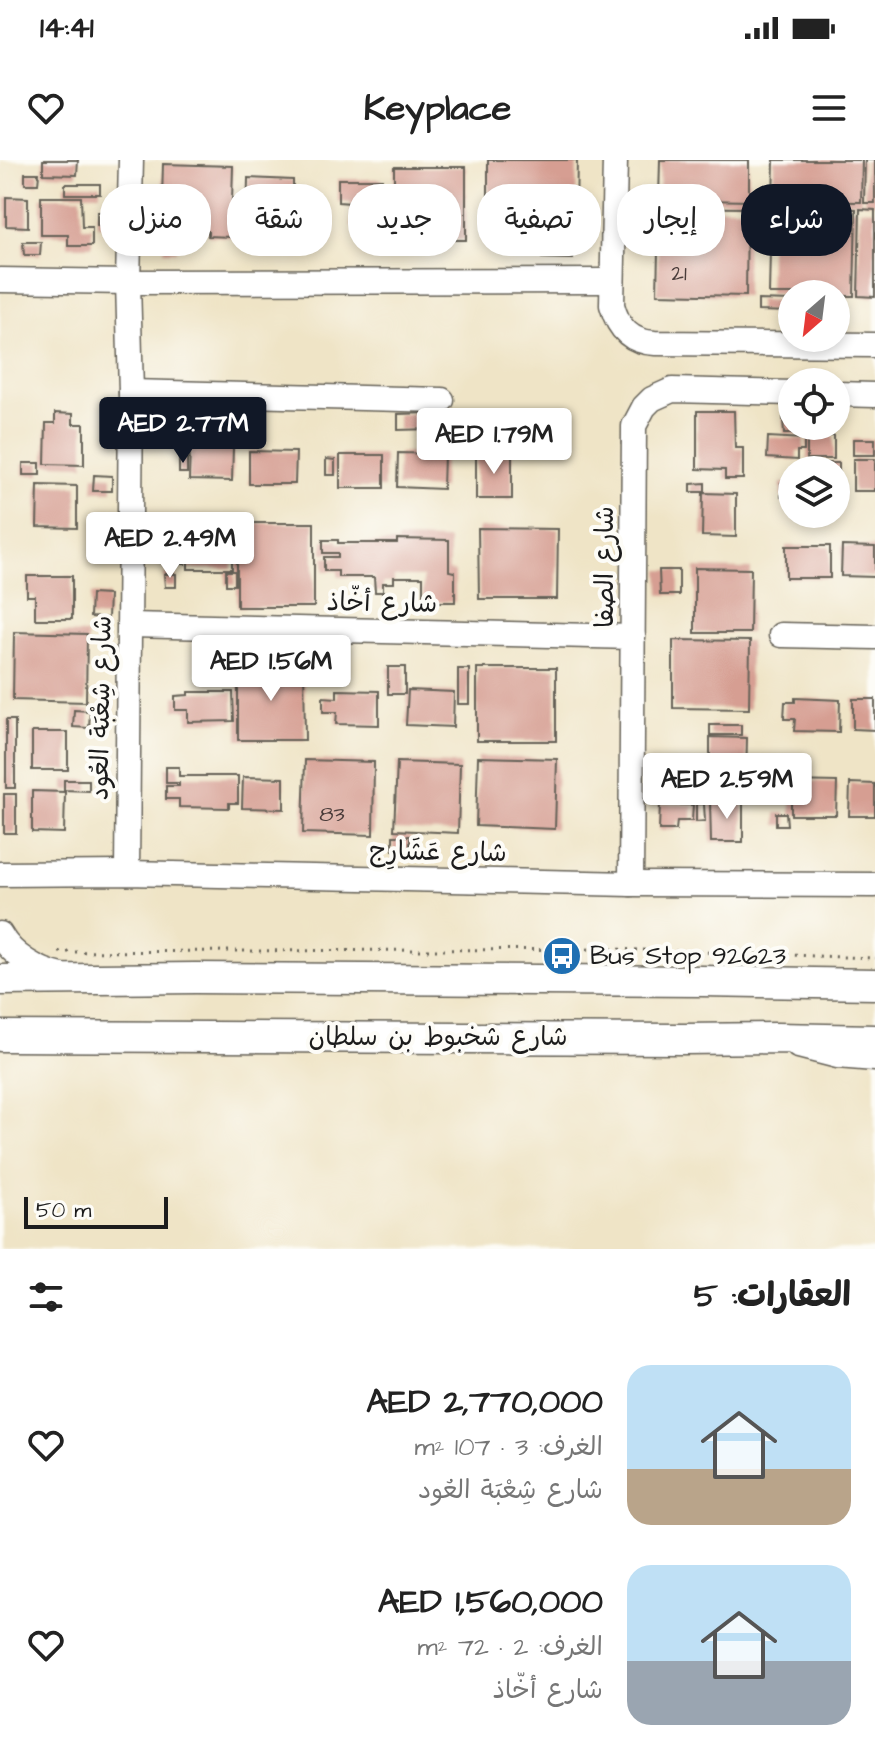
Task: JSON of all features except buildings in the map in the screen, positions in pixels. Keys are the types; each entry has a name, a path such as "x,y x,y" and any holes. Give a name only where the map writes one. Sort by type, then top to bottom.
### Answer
{"main road":[{"path":"0,980 875,984"},
{"name":"شارع شخبوط بن سلطان","path":"0,1036 875,1040"}],"street":[{"name":"شارع شِعْبَة العُود","path":"127,873 131,160"},
{"path":"615,160 612,305 618,322 629,336 645,343 875,345"},
{"path":"0,280 612,281"},
{"name":"شارع الصفا","path":"631,884 634,426 644,407 661,393 672,390 778,393"},
{"path":"131,392 442,400"},
{"path":"850,394 875,395"},
{"name":"شارع أخّاذ","path":"130,625 633,637"},
{"path":"781,635 875,637"},
{"name":"شارع عَشَارِج","path":"0,874 127,873 631,884 875,885"},
{"path":"0,934 15,952 36,967 56,975 76,978"},
{"path":"777,1038 816,1052 875,1059"}],"path":[{"path":"60,952 611,949 875,958"}],"place":[{"name":"Bus Stop 92623","path":"562,956"}]}
